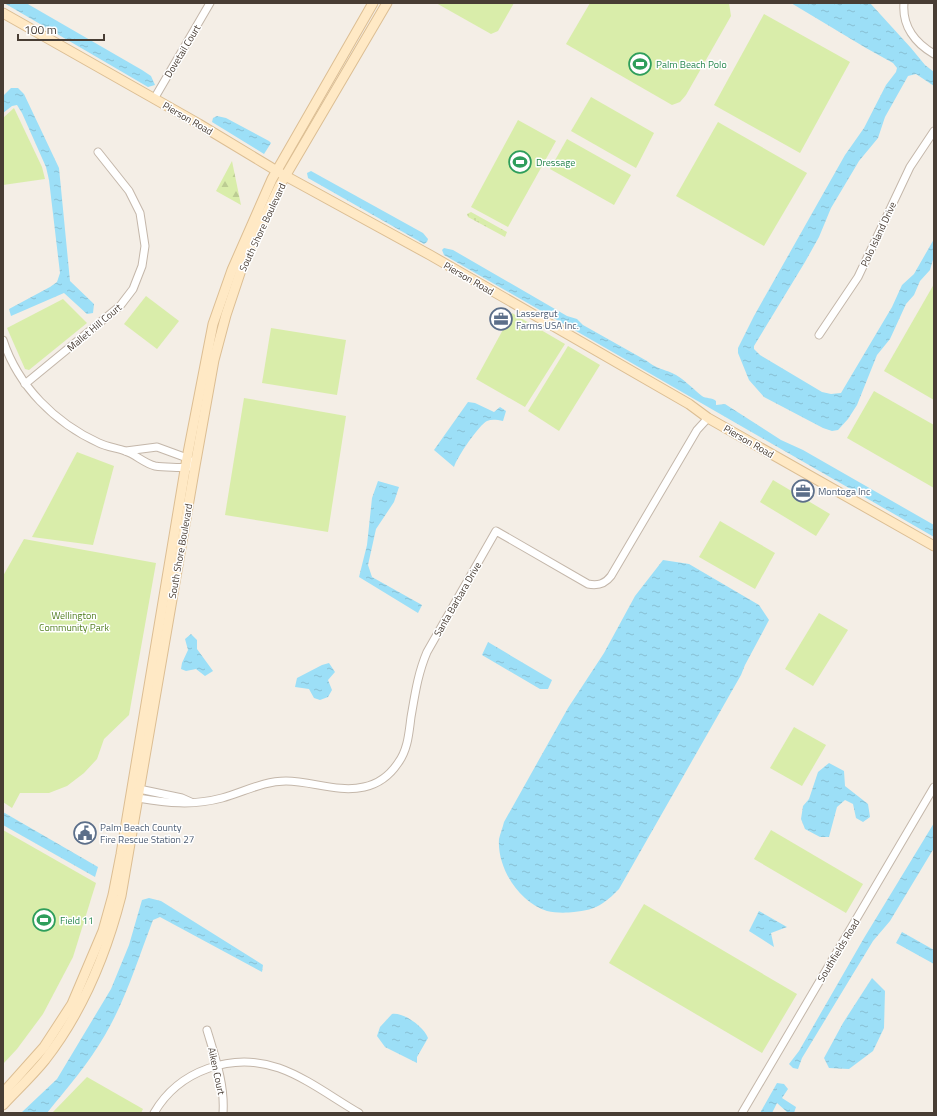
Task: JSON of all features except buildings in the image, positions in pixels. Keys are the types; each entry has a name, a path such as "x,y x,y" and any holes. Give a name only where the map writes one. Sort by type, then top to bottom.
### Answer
{"street":[{"name":"Dovetail Court","path":"154,99 210,3"},
{"name":"South Shore Boulevard","path":"3,1105 44,1061 56,1044 84,998 99,966 111,934 121,896 185,467 215,317 232,270 264,196 373,3"},
{"path":"904,3 904,14 911,33 918,43 934,54"},
{"name":"South Shore Boulevard","path":"3,1093 44,1047 72,1004 95,955 113,895 136,793 214,360 226,315 245,258 286,176 377,21 382,5"},
{"name":"Pierson Road","path":"3,13 199,124 277,171 430,255 689,404 708,418 934,546"},
{"name":"Polo Island Drive","path":"819,335 858,277 910,167 934,131"},
{"name":"Mallet Hill Court","path":"25,384 120,306 133,289 142,266 145,250 145,233 140,213 129,191 98,152"},
{"path":"3,340 9,355 25,384 48,410 75,431 101,444 126,451 154,466 195,466"},
{"name":"Santa Barbara Drive","path":"136,793 181,804 220,799 261,784 273,782 299,782 348,789 367,787 386,776 398,763 404,751 419,673 427,652 496,532 588,584 597,585 605,582 611,576 697,430 708,418"},
{"path":"126,451 157,448 187,458 195,466"},
{"name":"Southfields Road","path":"742,1113 934,787"},
{"name":"Aiken Court","path":"207,1030 218,1065 223,1096 223,1113"},
{"path":"154,1113 163,1100 182,1082 201,1071 218,1065 249,1062 280,1068 359,1113"}],"green space":[{"path":"436,3 514,3 498,31 491,34"},
{"path":"590,3 729,3 731,16 686,95 680,102 672,105 566,44"},
{"path":"764,14 850,62 800,153 714,105"},
{"path":"591,97 654,133 636,168 571,131"},
{"path":"14,108 42,167 45,179 3,185 3,118"},
{"name":"Dressage","path":"518,120 556,141 508,227 471,207"},
{"path":"718,122 807,173 764,246 676,196"},
{"path":"567,139 631,175 614,205 550,169"},
{"path":"232,161 241,205 216,191"},
{"path":"471,212 507,232 505,237 468,217 467,214"},
{"path":"934,284 934,400 884,371"},
{"path":"146,296 179,321 157,349 124,324"},
{"path":"63,299 87,323 29,370 25,369 7,328"},
{"path":"512,313 565,344 525,407 476,379"},
{"path":"271,328 346,340 337,395 262,383"},
{"path":"568,346 600,365 559,431 528,411"},
{"path":"874,391 934,425 934,488 847,438"},
{"path":"244,398 346,416 328,532 225,515"},
{"path":"77,452 114,466 93,545 32,537"},
{"path":"773,480 830,514 816,536 760,502"},
{"path":"720,521 775,553 755,589 699,557"},
{"name":"Wellington Community Park","path":"24,539 156,563 129,715 104,739 97,759 84,773 67,786 49,793 20,793 12,808 3,802 3,576"},
{"path":"819,613 848,630 813,686 785,669"},
{"path":"794,727 826,745 802,786 770,768"},
{"name":"Field 11","path":"3,830 96,883 73,957 43,1014 17,1049 3,1064"},
{"path":"771,830 863,884 846,913 754,859"},
{"path":"644,904 797,994 762,1053 609,963"},
{"path":"87,1077 143,1109 141,1113 52,1113"}],"water":[{"path":"4,3 26,3 142,70 151,76 155,85 148,87"},
{"path":"791,3 870,3 925,65 934,72 934,86 916,74 908,76 885,117 878,138 859,161 831,208 819,237 805,262 754,346 754,349 760,355 822,392 831,394 841,393 892,307 902,285 914,274 934,239 934,256 930,270 920,281 914,295 906,304 890,339 877,355 857,405 848,419 838,430 832,431 823,428 764,397 749,380 738,353 738,348 754,316 845,155 864,128 886,85 896,72 897,68 893,63"},
{"path":"11,88 18,88 24,94 59,168 70,281 94,304 93,313 87,314 64,293 11,316 9,309 50,287 57,282 60,273 49,180 46,167 17,105 12,106 3,113 3,96"},
{"path":"217,116 226,118 269,141 271,143 264,154 212,122 213,118"},
{"path":"311,171 423,233 428,239 427,242 424,244 308,178 307,173"},
{"path":"444,248 453,250 567,316 577,319 583,325 653,365 676,375 702,396 716,401 716,405 725,404 781,440 803,450 934,525 934,537 444,255 442,250"},
{"path":"468,402 475,403 494,412 500,407 506,411 503,421 489,420 479,428 464,449 454,467 434,450"},
{"path":"378,481 399,487 394,502 376,529 368,565 372,577 422,605 418,613 359,577 367,545 372,498"},
{"path":"663,560 689,564 759,605 769,620 741,675 619,889 596,907 568,913 547,911 537,907 527,900 519,892 506,872 499,850 499,839 504,822 568,708 604,653 635,596"},
{"path":"191,634 197,640 197,649 213,671 205,676 196,669 186,671 181,669 188,650 185,639"},
{"path":"488,642 552,680 548,689 540,689 482,655"},
{"path":"329,663 335,672 328,680 332,690 328,697 320,700 314,698 309,689 295,687 297,678"},
{"path":"829,763 844,771 845,786 868,804 870,817 863,822 856,818 853,804 845,800 837,807 829,837 820,837 805,829 801,819 803,806 809,799 818,772"},
{"path":"3,812 98,867 95,877 3,825"},
{"path":"934,823 934,848 890,921 873,941 802,1058 798,1069 793,1068 789,1064 799,1051 864,938"},
{"path":"149,898 161,901 263,965 262,972 160,917 153,920 119,1007 105,1035 92,1055 47,1113 21,1113 57,1079 111,989 129,945 142,900"},
{"path":"759,911 787,927 771,933 774,947 749,931"},
{"path":"902,932 934,950 934,964 896,943"},
{"path":"872,978 885,991 884,1028 873,1051 849,1069 829,1068 824,1058 843,1023"},
{"path":"392,1014 402,1015 408,1018 418,1025 426,1034 428,1038 417,1057 417,1063 385,1047 377,1036 380,1027"},
{"path":"777,1083 784,1084 788,1089 782,1098 796,1107 794,1113 787,1112 777,1103 772,1113 760,1113"}],"place":[{"name":"Palm Beach Polo","path":"640,64"},
{"name":"Dressage","path":"520,162"},
{"name":"Lassergut Farms USA Inc.","path":"501,319"},
{"name":"Montoga Inc","path":"803,491"},
{"name":"Palm Beach County Fire Rescue Station 27","path":"85,833"},
{"name":"Field 11","path":"44,920"}]}
